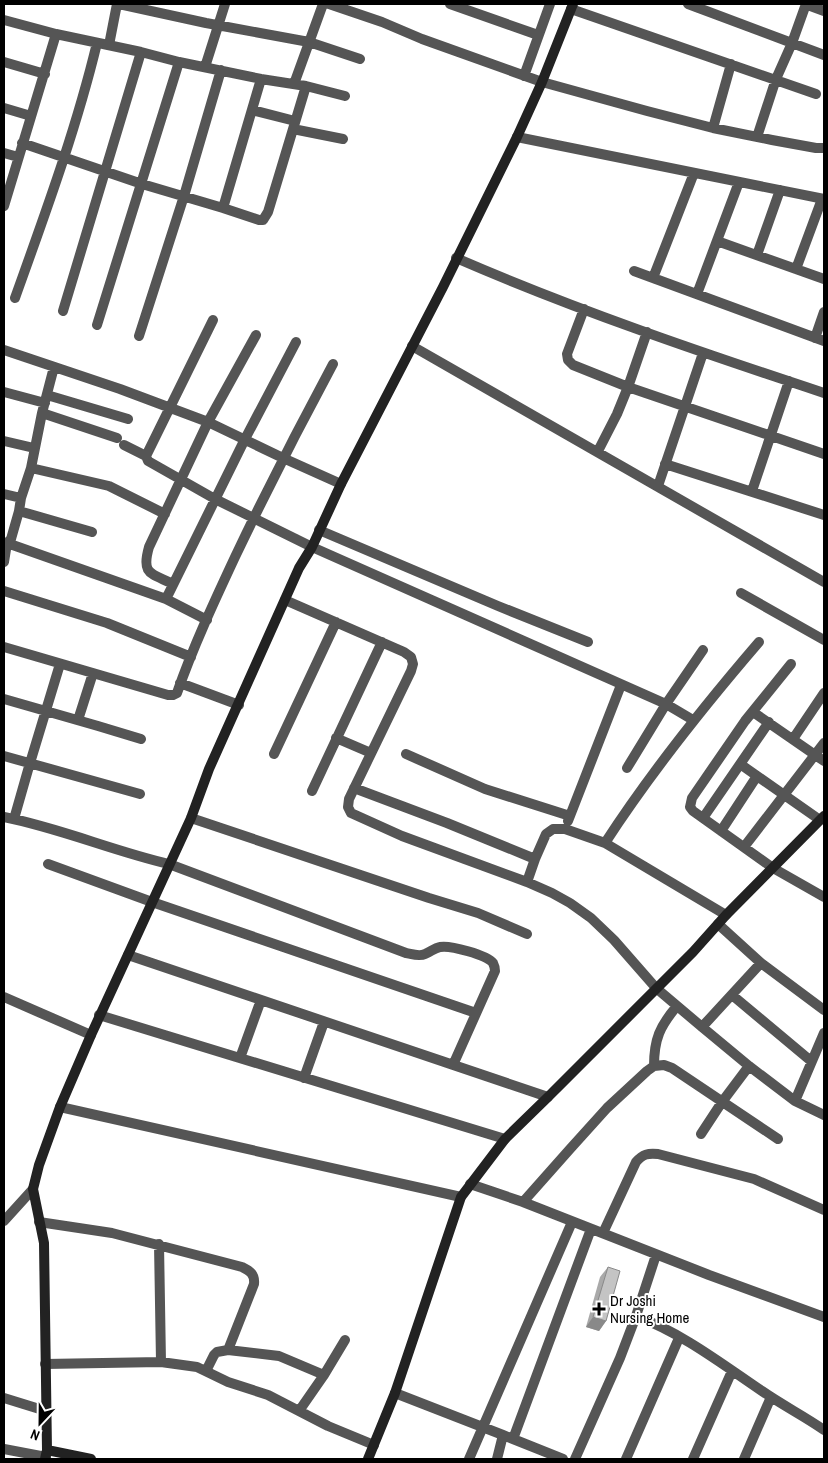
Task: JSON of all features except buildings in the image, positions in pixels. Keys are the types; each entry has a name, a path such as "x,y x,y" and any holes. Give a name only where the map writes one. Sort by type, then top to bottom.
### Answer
{"main road":[{"path":"91,1459 46,1455 44,1243 33,1189 38,1165 60,1107 99,1016 190,818 299,568 312,547 341,484 517,137 542,82 572,7"},
{"path":"368,1459 395,1394 461,1197 470,1184 505,1139 822,818"}],"street":[{"path":"109,45 118,4 309,42 360,59"},
{"path":"205,67 226,4"},
{"path":"294,84 323,4"},
{"path":"329,4 542,82 713,128 824,148"},
{"path":"450,4 538,35"},
{"path":"524,76 550,4"},
{"path":"689,4 824,55"},
{"path":"757,137 805,4 824,11"},
{"path":"572,7 816,94"},
{"path":"4,20 178,62 306,86 344,96"},
{"path":"5,200 56,34"},
{"path":"16,298 65,158 97,43"},
{"path":"63,311 141,52"},
{"path":"4,62 45,74"},
{"path":"98,325 178,62"},
{"path":"713,128 731,64"},
{"path":"139,336 184,196 220,70"},
{"path":"223,208 261,79"},
{"path":"22,143 142,184 263,220 268,212 306,86"},
{"path":"4,108 31,116"},
{"path":"252,110 294,125 343,139"},
{"path":"517,137 823,199 796,269"},
{"path":"4,153 18,157"},
{"path":"653,278 694,173"},
{"path":"697,294 739,182"},
{"path":"757,255 780,190"},
{"path":"717,241 824,279"},
{"path":"456,258 492,274 703,353 824,393"},
{"path":"634,271 820,339 824,312"},
{"path":"584,309 567,354 568,360 573,365 628,387 824,454"},
{"path":"146,456 213,320"},
{"path":"598,451 617,414 647,332"},
{"path":"174,584 146,568 145,562 149,547 208,422 256,335"},
{"path":"166,599 245,439 296,342"},
{"path":"412,346 824,582"},
{"path":"4,350 208,422 341,484"},
{"path":"658,486 703,353"},
{"path":"4,648 168,695 176,693 254,518 283,458 333,364"},
{"path":"4,562 7,539 20,511 21,498 31,468 34,448 54,367"},
{"path":"752,491 788,381"},
{"path":"4,392 45,404 128,419"},
{"path":"45,404 120,441 146,456 148,461 215,499 312,547 666,704 693,720"},
{"path":"4,441 34,448"},
{"path":"665,464 824,515"},
{"path":"31,468 110,486 165,514"},
{"path":"4,494 21,498"},
{"path":"20,511 92,532"},
{"path":"319,530 588,642"},
{"path":"7,539 166,599 207,620"},
{"path":"4,591 107,623 191,656"},
{"path":"741,593 824,639"},
{"path":"285,600 382,642 411,657 413,664 411,671 349,798 348,807 351,813 402,836 527,882 570,903 591,918 614,940 656,988 702,1027 795,1101 824,1116"},
{"path":"274,754 336,622"},
{"path":"312,790 382,642"},
{"path":"605,843 632,801 693,720 759,642"},
{"path":"627,768 666,704 703,650"},
{"path":"60,664 30,763 9,818 169,864 406,953 417,956 440,947 448,946 489,959 494,964 495,971 453,1065"},
{"path":"791,664 753,712 692,798 690,807 773,868 824,896"},
{"path":"78,720 93,673"},
{"path":"180,683 239,704"},
{"path":"565,828 622,685"},
{"path":"793,739 824,693"},
{"path":"4,698 141,740"},
{"path":"753,712 820,758"},
{"path":"703,818 769,722"},
{"path":"336,738 371,752"},
{"path":"744,847 785,795 820,758 824,743"},
{"path":"406,754 485,789 570,816"},
{"path":"4,756 140,794"},
{"path":"740,764 822,818"},
{"path":"721,831 757,776"},
{"path":"354,788 447,823 535,860"},
{"path":"190,818 478,913 527,934"},
{"path":"527,882 546,834 553,828 565,828 605,843 726,915"},
{"path":"48,864 152,902 476,1013"},
{"path":"718,924 761,963 824,1010"},
{"path":"128,956 548,1097"},
{"path":"702,1027 761,963"},
{"path":"732,995 812,1061"},
{"path":"4,997 91,1035"},
{"path":"240,1058 261,1000"},
{"path":"654,1066 654,1047 659,1032 668,1016 677,1006"},
{"path":"99,1016 505,1139"},
{"path":"304,1078 324,1022"},
{"path":"795,1101 824,1033"},
{"path":"523,1202 601,1115 654,1066 664,1065 672,1068 778,1139"},
{"path":"701,1134 749,1066"},
{"path":"60,1107 461,1197"},
{"path":"603,1233 636,1162 642,1155 649,1153 754,1180 824,1210"},
{"path":"470,1184 523,1202 656,1255 824,1317"},
{"path":"4,1221 33,1189"},
{"path":"39,1222 112,1233 242,1267 252,1272 254,1284 228,1350"},
{"path":"469,1459 572,1222"},
{"path":"497,1459 508,1437 591,1229"},
{"path":"158,1244 161,1362"},
{"path":"576,1459 620,1358 656,1255"},
{"path":"636,1316 679,1338 824,1430"},
{"path":"626,1459 679,1338"},
{"path":"299,1411 345,1340"},
{"path":"206,1370 217,1352 228,1350 279,1356 324,1375"},
{"path":"46,1364 161,1362 197,1367 228,1382 268,1395 328,1426 374,1445"},
{"path":"694,1459 732,1371"},
{"path":"395,1394 563,1459"},
{"path":"744,1459 771,1397"},
{"path":"4,1398 46,1411"},
{"path":"4,1449 46,1455"}],"place":[{"name":"Dr Joshi Nursing Home","path":"599,1309"}]}
